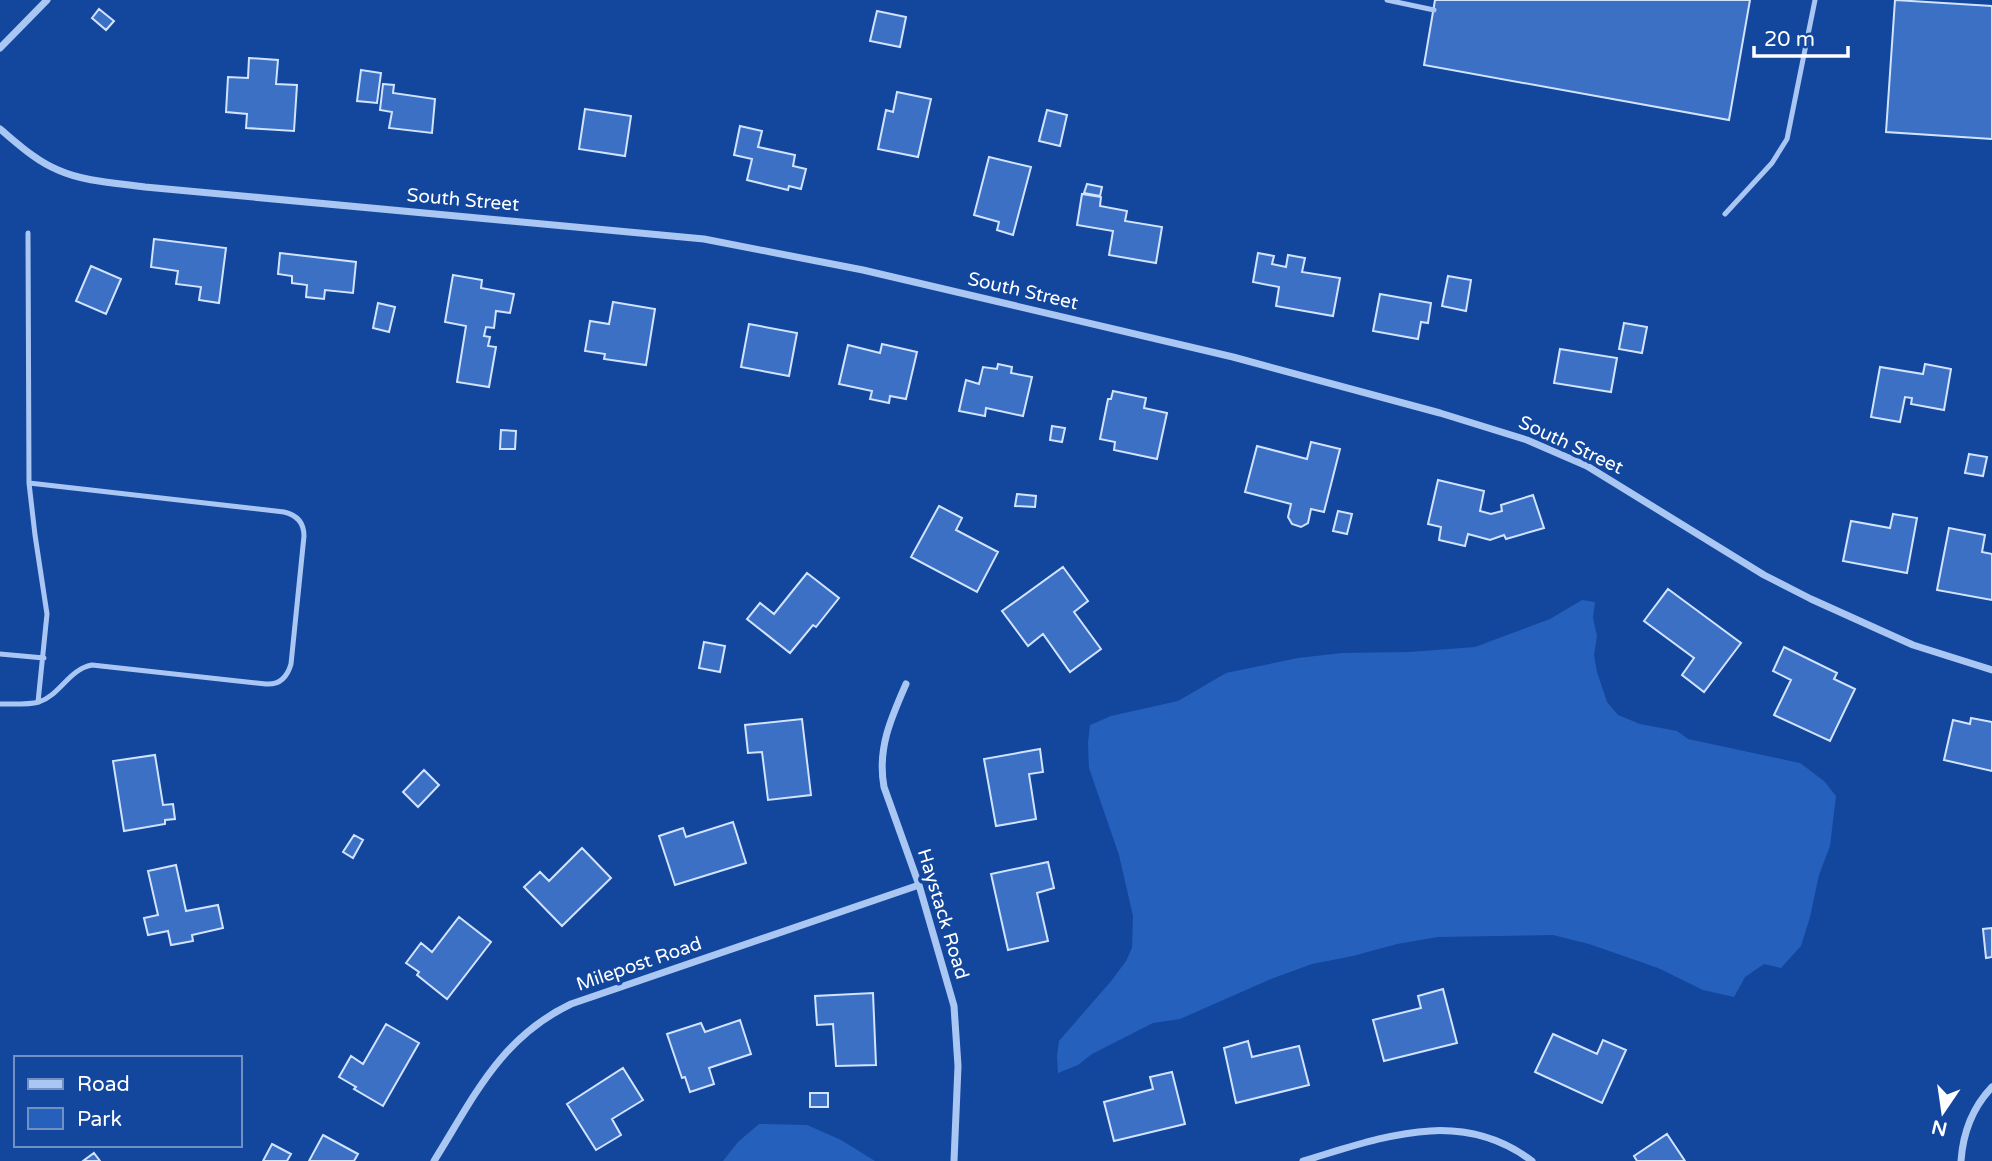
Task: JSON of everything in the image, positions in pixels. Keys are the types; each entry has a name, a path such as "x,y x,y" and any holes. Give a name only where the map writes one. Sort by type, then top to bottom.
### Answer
{"street":[{"path":"0,48 47,0"},
{"name":"South Street","path":"0,129 35,158 80,178 145,187 648,233 728,243 863,270 1135,332 1328,383 1500,431 1559,453 1626,488 1764,575 1811,599 1913,645 1992,670"},
{"name":"Haystack Road","path":"906,684 886,733 882,775 884,788 919,885 954,1006 957,1034 954,1161"},
{"name":"Milepost Road","path":"434,1161 506,1049 547,1015 571,1004 919,885"},
{"path":"1961,1161 1969,1121 1992,1087"},
{"path":"1303,1161 1398,1135 1433,1129 1467,1132 1492,1139 1531,1161"}],"lane":[{"path":"1387,0 1434,10"},
{"path":"1725,214 1772,163 1787,139 1815,0"},
{"path":"28,233 29,483 47,614 38,702"},
{"path":"0,704 38,702 47,698 79,669 92,665 266,684 280,681 288,674 290,664 304,531 297,518 284,512 29,483"},
{"path":"0,654 44,658"}],"green space":[{"path":"1582,600 1595,602 1593,618 1597,636 1594,655 1597,672 1607,702 1618,715 1640,724 1677,731 1688,739 1800,763 1824,781 1836,796 1830,846 1819,875 1801,946 1781,968 1764,964 1745,977 1734,997 1703,990 1658,968 1589,944 1553,935 1438,937 1312,964 1180,1019 1153,1023 1092,1054 1078,1065 1058,1073 1059,1041 1112,980 1132,948 1133,916 1119,855 1089,768 1090,725 1111,716 1178,701 1226,673 1298,658 1342,653 1475,647 1550,619"},
{"path":"759,1124 807,1125 841,1140 875,1161 723,1161 738,1142"}],"building":[{"path":"1435,0 1750,0 1729,120 1424,65"},
{"path":"1895,0 1992,6 1992,139 1886,132"},
{"path":"99,9 114,21 106,30 92,18"},
{"path":"877,11 906,17 900,47 870,41"},
{"path":"249,58 278,60 276,84 297,85 294,131 246,128 247,114 226,112 228,77 248,78"},
{"path":"361,70 381,73 377,103 357,101"},
{"path":"383,84 394,85 393,93 435,99 432,133 389,128 392,112 380,110"},
{"path":"897,92 931,99 918,157 878,149 886,110 893,112"},
{"path":"585,109 631,116 625,156 579,149"},
{"path":"1047,110 1067,115 1060,146 1039,141"},
{"path":"740,126 762,131 758,147 795,155 793,166 806,169 801,189 789,186 788,190 747,180 752,159 734,155"},
{"path":"989,157 1031,167 1013,235 997,230 999,222 974,215"},
{"path":"1087,184 1102,187 1100,196 1084,193"},
{"path":"1082,194 1101,197 1100,206 1127,211 1125,221 1162,227 1156,263 1109,255 1113,231 1077,225"},
{"path":"154,239 226,248 219,303 199,300 201,287 176,284 178,271 151,267"},
{"path":"280,253 356,262 353,293 325,290 324,299 306,297 307,285 292,283 292,276 278,274"},
{"path":"1258,253 1274,256 1272,264 1286,267 1288,255 1305,258 1302,272 1340,278 1333,316 1276,306 1279,287 1253,282"},
{"path":"91,266 121,279 106,314 76,301"},
{"path":"453,275 482,280 481,288 514,294 510,313 496,311 494,328 486,327 484,336 490,337 488,346 496,347 489,387 457,382 466,326 445,322"},
{"path":"1448,276 1471,280 1466,311 1442,306"},
{"path":"1380,294 1431,303 1428,323 1421,322 1418,339 1373,331"},
{"path":"613,302 655,309 646,365 604,359 605,354 585,351 590,321 609,324"},
{"path":"378,303 395,307 389,332 373,328"},
{"path":"1624,323 1647,327 1642,353 1619,349"},
{"path":"749,324 797,333 789,376 741,367"},
{"path":"882,344 917,352 906,399 890,396 889,403 870,399 872,391 839,384 848,345 880,353"},
{"path":"1560,349 1617,358 1611,392 1554,383"},
{"path":"998,364 1012,367 1011,373 1032,377 1023,416 986,408 985,416 959,411 966,380 979,384 983,367 997,369"},
{"path":"1925,364 1951,369 1944,410 1911,404 1912,398 1905,397 1900,422 1871,417 1880,367 1923,374"},
{"path":"1113,391 1146,398 1144,408 1167,413 1157,459 1114,450 1115,442 1100,439 1108,399 1111,399"},
{"path":"1052,426 1065,428 1062,442 1050,440"},
{"path":"501,430 516,431 515,449 500,449"},
{"path":"1311,442 1340,449 1324,512 1311,509 1308,523 1301,527 1292,524 1288,517 1291,504 1245,492 1257,446 1307,459"},
{"path":"1969,454 1987,457 1983,476 1965,473"},
{"path":"1438,480 1484,491 1480,511 1491,514 1502,511 1501,505 1533,495 1544,528 1506,539 1504,535 1490,540 1468,534 1465,546 1439,540 1441,527 1428,524"},
{"path":"1017,494 1036,496 1035,507 1015,506"},
{"path":"939,506 962,518 956,530 998,552 977,592 911,557"},
{"path":"1338,511 1352,514 1347,534 1333,531"},
{"path":"1893,514 1917,518 1907,573 1843,561 1851,521 1890,528"},
{"path":"1949,528 1985,535 1982,552 1992,554 1992,600 1937,590"},
{"path":"1063,567 1088,601 1074,612 1101,649 1070,672 1043,634 1028,646 1002,611"},
{"path":"807,573 839,598 816,627 813,625 790,653 747,619 760,603 774,614"},
{"path":"1668,589 1741,643 1704,692 1682,675 1694,658 1644,621"},
{"path":"704,642 725,646 720,672 699,668"},
{"path":"1784,647 1837,673 1834,679 1855,689 1830,741 1774,715 1791,680 1773,671"},
{"path":"1971,718 1992,722 1992,771 1944,760 1953,720 1970,724"},
{"path":"802,719 811,795 768,800 762,752 748,753 745,725"},
{"path":"1040,749 1043,772 1029,774 1036,819 996,826 984,759"},
{"path":"155,755 163,805 173,804 175,819 165,820 165,824 124,831 113,761"},
{"path":"424,770 439,785 418,807 403,792"},
{"path":"733,822 746,863 675,885 659,836 683,828 686,837"},
{"path":"354,835 363,840 353,858 343,852"},
{"path":"582,848 611,878 562,926 524,887 540,872 549,881"},
{"path":"1048,862 1054,888 1037,893 1048,941 1008,950 991,874"},
{"path":"176,865 186,911 218,905 223,928 192,935 193,941 171,945 168,931 148,935 144,918 158,915 148,871"},
{"path":"459,917 491,942 447,999 406,963 421,943 432,952"},
{"path":"1992,928 1992,957 1986,958 1983,929"},
{"path":"1443,989 1457,1043 1384,1061 1373,1020 1421,1008 1418,996"},
{"path":"873,993 876,1065 836,1066 833,1024 817,1025 815,996"},
{"path":"740,1020 751,1054 709,1068 714,1084 690,1092 685,1077 682,1078 667,1034 701,1023 705,1032"},
{"path":"386,1024 419,1043 383,1106 339,1077 351,1056 363,1064"},
{"path":"1553,1034 1597,1054 1603,1040 1626,1050 1602,1103 1535,1072"},
{"path":"1248,1041 1252,1057 1299,1046 1309,1085 1236,1103 1224,1048"},
{"path":"623,1068 643,1100 612,1119 621,1135 596,1150 567,1104"},
{"path":"1172,1072 1185,1124 1114,1141 1104,1102 1153,1089 1150,1077"},
{"path":"810,1093 828,1093 828,1107 810,1107"},
{"path":"1667,1134 1685,1161 1637,1161 1634,1156"},
{"path":"323,1135 358,1154 354,1161 309,1161"},
{"path":"272,1144 291,1154 287,1161 263,1161"},
{"path":"94,1153 100,1161 83,1161"}]}
